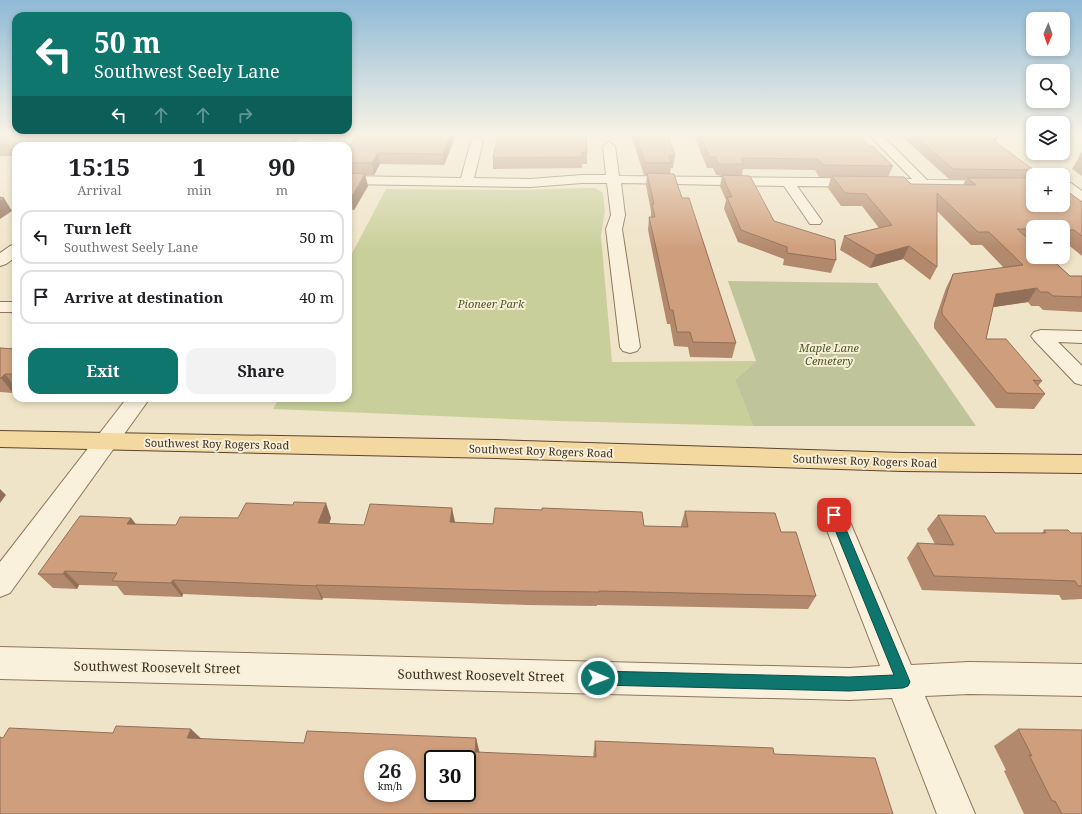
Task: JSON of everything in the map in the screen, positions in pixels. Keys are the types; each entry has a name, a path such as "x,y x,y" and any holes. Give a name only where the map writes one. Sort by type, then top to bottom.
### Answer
{"main road":[{"name":"Southwest Roy Rogers Road","path":"0,439 504,450 902,462 1082,464"}],"street":[{"path":"466,182 468,173"},
{"path":"613,173 618,215 614,229 630,347"},
{"path":"913,173 924,184"},
{"path":"352,180 530,183 582,179 1026,185"},
{"path":"788,182 815,221"},
{"path":"1070,189 1082,197"},
{"path":"0,261 12,252"},
{"path":"0,307 12,307"},
{"path":"1082,337 1041,336 1082,378"},
{"path":"0,584 136,402"},
{"path":"834,515 956,814"},
{"name":"Southwest Roosevelt Street","path":"0,663 849,684 969,678 1082,680"}],"green space":[{"name":"Pioneer Park","path":"595,188 603,193 605,211 601,236 612,362 756,361 735,380 753,426 558,421 273,409 277,402 352,402 352,253 386,189 514,190"},
{"name":"Maple Lane Cemetery","path":"728,281 877,283 976,426 753,426 735,380 756,361"}],"building":[{"path":"352,173 365,174 352,196"},
{"path":"647,173 674,174 682,198 689,198 736,343 693,342 690,332 677,332 673,310 670,310 649,217 655,217 652,204 654,204"},
{"path":"722,175 750,176 774,221 835,240 836,260 787,253 787,247 741,230 727,197 732,197"},
{"path":"832,176 904,177 911,184 976,185 967,178 1026,178 1026,212 1070,212 1070,193 1082,202 1082,236 1074,230 1070,230 1070,220 1026,220 1026,229 1017,229 1026,237 1026,264 1057,264 1070,276 1082,276 1082,297 1053,296 1048,292 1040,292 1037,288 996,294 986,339 1006,339 1042,381 1033,380 1045,394 1007,393 942,314 942,309 953,274 1023,265 989,232 978,232 937,193 937,267 909,246 876,255 844,236 892,225 866,194 845,193"},
{"path":"0,348 12,349 12,374 5,374 0,378"},
{"path":"294,502 326,503 318,523 364,525 370,504 452,508 450,522 493,524 495,508 542,510 542,508 642,512 644,526 688,527 685,511 775,513 781,532 796,532 816,596 316,586 173,580 171,583 112,581 117,573 65,571 63,574 38,574 80,516 131,518 127,524 176,525 180,517 238,518 246,503 293,505"},
{"path":"938,515 985,516 995,533 1046,533 1044,530 1068,530 1071,533 1082,533 1082,586 1078,586 1075,581 934,576 917,543 954,545"},
{"path":"116,726 191,729 187,738 304,743 307,731 476,738 475,750 424,750 424,802 476,802 476,752 596,757 595,741 773,748 774,754 875,758 893,814 0,814 0,737 3,738 9,728 113,733"},
{"path":"1018,729 1082,730 1082,814 1062,814 1055,801 1052,801"}],"route":[{"path":"598,678 849,684 903,682 834,515"}]}
